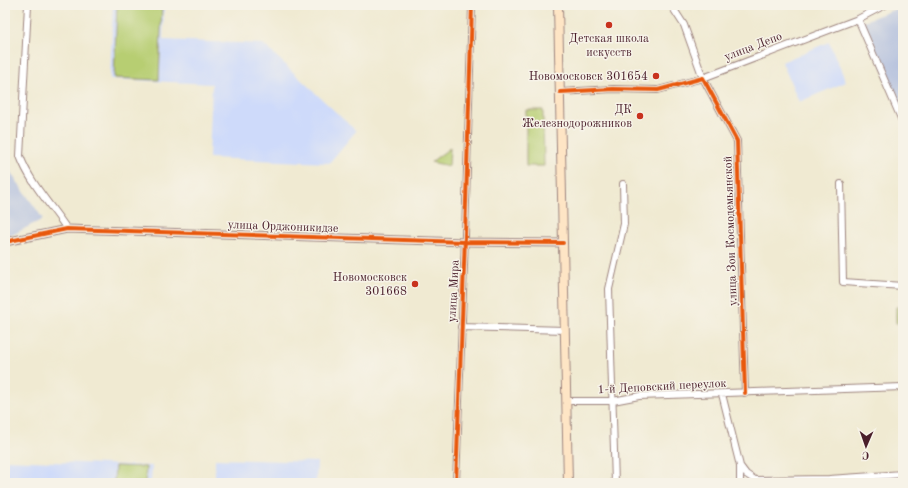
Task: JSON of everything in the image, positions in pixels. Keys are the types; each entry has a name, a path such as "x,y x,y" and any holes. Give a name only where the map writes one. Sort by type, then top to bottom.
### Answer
{"main road":[{"path":"558,5 568,483"}],"street":[{"path":"28,5 20,156 32,181 67,229"},
{"name":"улица Мира","path":"456,483 472,5"},
{"path":"671,5 684,25 703,78"},
{"name":"улица Депо","path":"560,92 613,89 658,90 703,78 858,19 885,5"},
{"path":"858,19 903,123"},
{"name":"улица Зои Космодемьянской","path":"703,78 737,141 745,393"},
{"path":"615,483 609,289 624,224 623,184"},
{"path":"840,184 843,282 903,286"},
{"name":"улица Орджоникидзе","path":"5,242 67,229 465,242 563,243"},
{"path":"461,327 565,330"},
{"name":"1-й Деповский переулок","path":"567,401 613,401 639,396 903,387"},
{"path":"722,394 740,466 740,483"},
{"path":"740,466 746,474 755,480 829,481 903,474"}],"shaded area":[{"path":"113,5 164,5 163,40 263,44 356,131 329,163 209,158 212,84 110,79"},
{"path":"903,6 903,114 862,22"},
{"path":"829,42 846,82 799,102 782,62"},
{"path":"5,164 43,219 12,235 5,235"},
{"path":"215,459 317,462 316,483 215,483"},
{"path":"7,460 152,466 151,483 6,483"}],"green space":[{"path":"117,5 162,5 159,80 114,78"},
{"path":"526,110 543,110 544,166 526,166"},
{"path":"450,148 449,166 431,162"},
{"path":"896,307 903,307 903,323 896,323"},
{"path":"115,466 146,467 145,483 114,483"}],"cycle path":[{"path":"456,483 472,5"},
{"path":"560,92 613,89 658,90 703,78 737,141 745,393"},
{"path":"5,242 67,229 465,242 563,243"}],"place":[{"name":"Детская школа искусств","path":"609,25"},
{"name":"Новомосковск 301654","path":"656,76"},
{"name":"ДК Железнодорожников","path":"640,116"},
{"name":"Новомосковск 301668","path":"415,284"}]}
